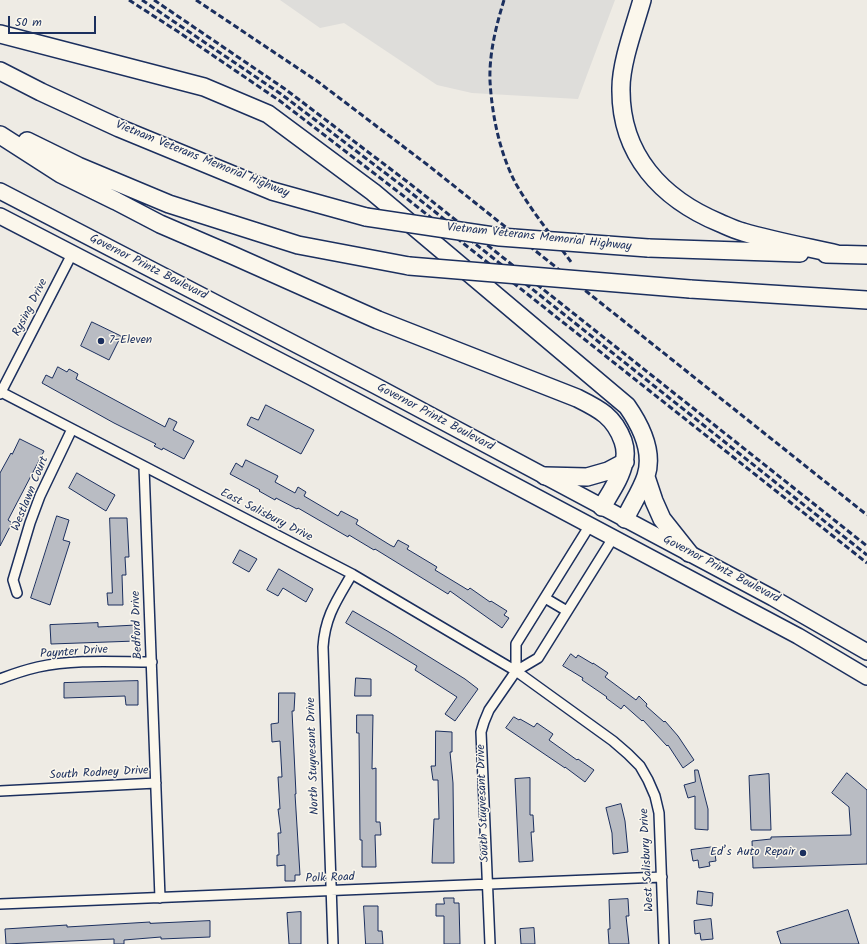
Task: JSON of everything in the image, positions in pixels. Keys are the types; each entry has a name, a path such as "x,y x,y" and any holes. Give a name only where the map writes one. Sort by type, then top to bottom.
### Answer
{"highway":[{"path":"642,0 623,70 621,106 625,126 634,150 648,172 673,198 704,216 741,232 837,254"},
{"path":"635,23 654,0"},
{"path":"0,34 204,87 268,114 373,192 627,406 638,423 646,441 648,456 646,477 625,519"},
{"name":"Vietnam Veterans Memorial Highway","path":"0,71 119,128 272,191 366,218 500,237 648,248 867,255"},
{"path":"0,128 78,166 169,204 298,245 409,266 690,289 867,300"},
{"path":"0,135 61,174 160,224 378,320 595,406 605,413 614,424 624,445 624,462 602,506"},
{"path":"545,476 587,477 608,471 624,462"},
{"path":"646,477 662,519 689,553"}],"main road":[{"name":"Governor Printz Boulevard","path":"0,191 376,386 602,506 813,620 867,652"},
{"name":"Governor Printz Boulevard","path":"0,216 356,401 590,525 798,636 867,677"},
{"path":"72,254 82,234"},
{"path":"356,401 376,386"},
{"path":"590,525 602,506"},
{"name":"South Stuyvesant Drive","path":"613,538 625,519"}],"street":[{"name":"Rysing Drive","path":"0,393 72,254"},
{"name":"East Salisbury Drive","path":"0,393 352,574 516,671"},
{"name":"Westlawn Court","path":"17,593 13,580 30,523 40,496 72,429"},
{"name":"Bedford Drive","path":"144,467 156,783"},
{"path":"516,671 516,644 590,525"},
{"name":"South Stuyvesant Drive","path":"490,944 481,732 484,722 489,710 516,671 538,658 613,538"},
{"name":"North Stuyvesant Drive","path":"333,944 323,647 324,632 327,620 331,610 352,574"},
{"path":"545,598 567,611"},
{"name":"Paynter Drive","path":"0,678 25,670 49,665 75,663 152,662"},
{"name":"West Salisbury Drive","path":"516,671 613,741 640,766 648,780 655,796 659,813 664,944"},
{"name":"South Rodney Drive","path":"0,791 156,783 160,898"},
{"name":"Polk Road","path":"0,904 662,877"}],"shaded area":[{"path":"280,0 615,0 578,99 472,93 437,85 344,23 320,28"}],"building":[{"name":"7-Eleven","path":"92,322 121,336 109,360 81,346"},
{"path":"58,367 67,372 69,369 78,374 76,379 165,427 169,418 177,422 173,430 194,441 184,459 163,448 162,450 154,446 156,444 114,423 42,383 46,375 52,378"},
{"path":"266,405 314,430 301,454 247,425 251,417 258,420"},
{"path":"20,439 44,451 8,520 12,523 0,546 0,473"},
{"path":"246,460 278,476 275,482 295,493 298,487 306,492 304,496 338,516 341,511 358,520 356,524 390,545 394,547 398,540 409,546 407,549 437,567 435,570 468,590 470,588 490,602 491,601 507,611 504,615 509,618 502,628 450,591 448,594 375,549 374,550 349,535 348,537 298,508 297,509 276,498 275,500 230,474 236,463 242,467"},
{"path":"77,473 115,495 106,511 69,488"},
{"path":"57,516 69,520 63,540 70,542 50,605 31,598"},
{"path":"110,518 127,518 129,557 125,557 126,575 122,575 123,605 108,605 107,593 112,593"},
{"path":"240,550 257,559 249,572 233,563"},
{"path":"279,569 313,589 306,602 283,588 278,596 267,590"},
{"path":"353,611 465,679 478,689 455,721 445,714 457,697 415,670 417,666 346,623"},
{"path":"98,623 98,627 136,625 136,641 51,644 50,625"},
{"path":"571,654 576,658 578,655 608,673 605,677 636,700 639,696 647,704 646,706 664,722 665,721 678,736 694,760 683,768 668,745 667,746 643,720 642,721 624,705 621,709 606,698 607,697 582,680 583,678 563,666"},
{"path":"356,678 371,679 371,696 355,696"},
{"path":"138,681 138,705 126,705 125,696 64,698 64,683"},
{"path":"279,693 295,693 294,711 292,711 300,875 295,875 295,881 285,881 285,865 277,866 277,855 279,855 278,833 281,833 278,809 280,809 278,777 282,777 280,741 272,742 271,724 278,723"},
{"path":"357,715 373,715 372,769 376,768 376,822 380,822 381,835 375,835 376,867 362,867 362,840 360,840 359,733 357,733"},
{"path":"514,717 534,727 537,723 553,734 549,740 594,770 585,782 506,728"},
{"path":"436,731 452,732 452,752 450,752 453,783 454,863 432,863 434,819 439,819 438,780 433,780 431,766 435,766"},
{"path":"695,770 698,770 708,809 708,830 695,829 695,796 688,798 684,785 695,782"},
{"path":"847,773 867,790 867,864 753,868 752,841 771,839 771,837 851,835 849,807 832,793"},
{"path":"769,774 771,830 751,830 749,776"},
{"path":"530,778 530,815 533,815 534,832 531,832 533,861 519,862 515,779"},
{"path":"621,804 625,821 628,852 613,854 612,833 606,808"},
{"path":"714,847 716,861 709,862 710,866 699,868 698,860 693,861 691,850"},
{"path":"698,891 713,893 712,906 697,904"},
{"path":"444,898 454,898 454,903 459,903 460,944 444,944 444,916 436,916 436,904 444,904"},
{"path":"628,899 629,916 626,916 629,944 609,944 609,900"},
{"path":"364,906 378,906 378,931 382,931 383,944 366,944"},
{"path":"848,910 859,944 781,944 777,932"},
{"path":"301,912 301,944 289,944 287,913"},
{"path":"711,919 713,939 701,940 700,933 695,934 694,921"},
{"path":"210,921 210,937 161,939 161,937 124,940 124,944 114,944 114,939 6,944 5,929 67,925 67,927 150,922"},
{"path":"534,928 535,944 521,944 520,929"}],"railway":[{"path":"129,0 280,101 401,194 867,563"},
{"path":"142,0 281,94 405,188 867,555"},
{"path":"154,0 285,89 409,183 867,546"},
{"path":"196,0 317,81 429,166 867,515"},
{"path":"504,0 494,40 490,71 493,108 501,147 510,172 522,194 571,262"}],"place":[{"name":"7-Eleven","path":"101,341"},
{"name":"Ed’s Auto Repair","path":"803,853"}]}
